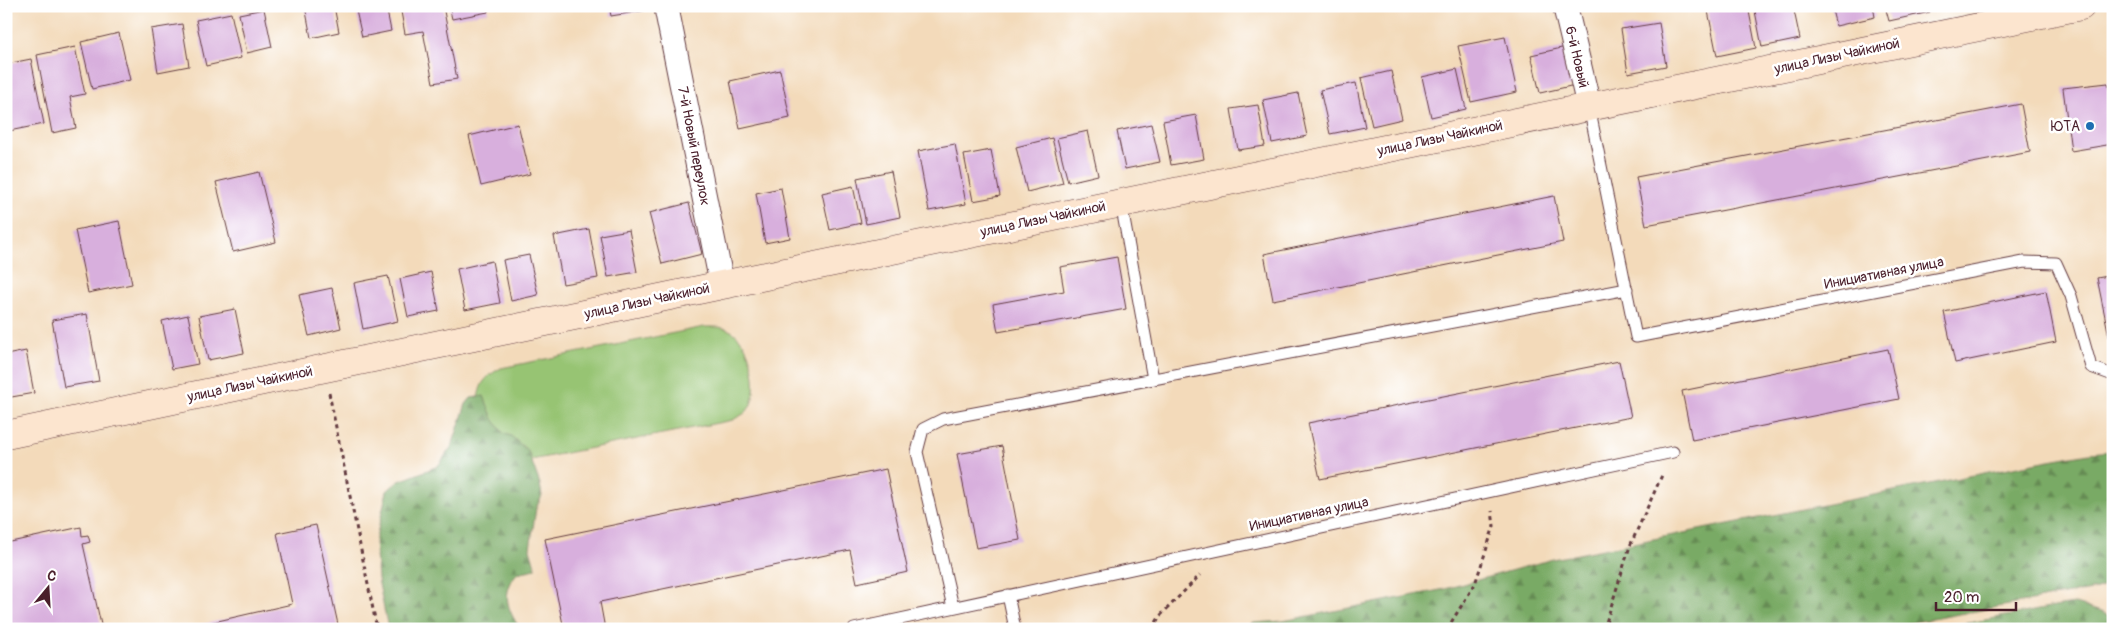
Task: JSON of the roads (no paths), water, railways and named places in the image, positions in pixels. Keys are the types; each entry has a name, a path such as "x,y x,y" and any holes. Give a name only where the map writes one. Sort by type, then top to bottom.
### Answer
{"main road":[{"name":"улица Лизы Чайкиной","path":"6,435 722,285 2081,6"}],"street":[{"name":"7-й Новый переулок","path":"666,6 722,285"},
{"name":"6-й Новый","path":"1565,6 1589,107"}],"lane":[{"name":"Инициативная улица","path":"1589,107 1636,337 2024,262 2056,263 2071,296 2091,367 2113,375"},
{"path":"1121,203 1153,379"},
{"path":"953,607 917,452 923,429 943,419 1627,289"},
{"name":"Инициативная улица","path":"854,629 1490,490 1673,452"},
{"path":"1008,595 1015,629"}],"place":[{"name":"ЮТА","path":"2090,126"}]}
